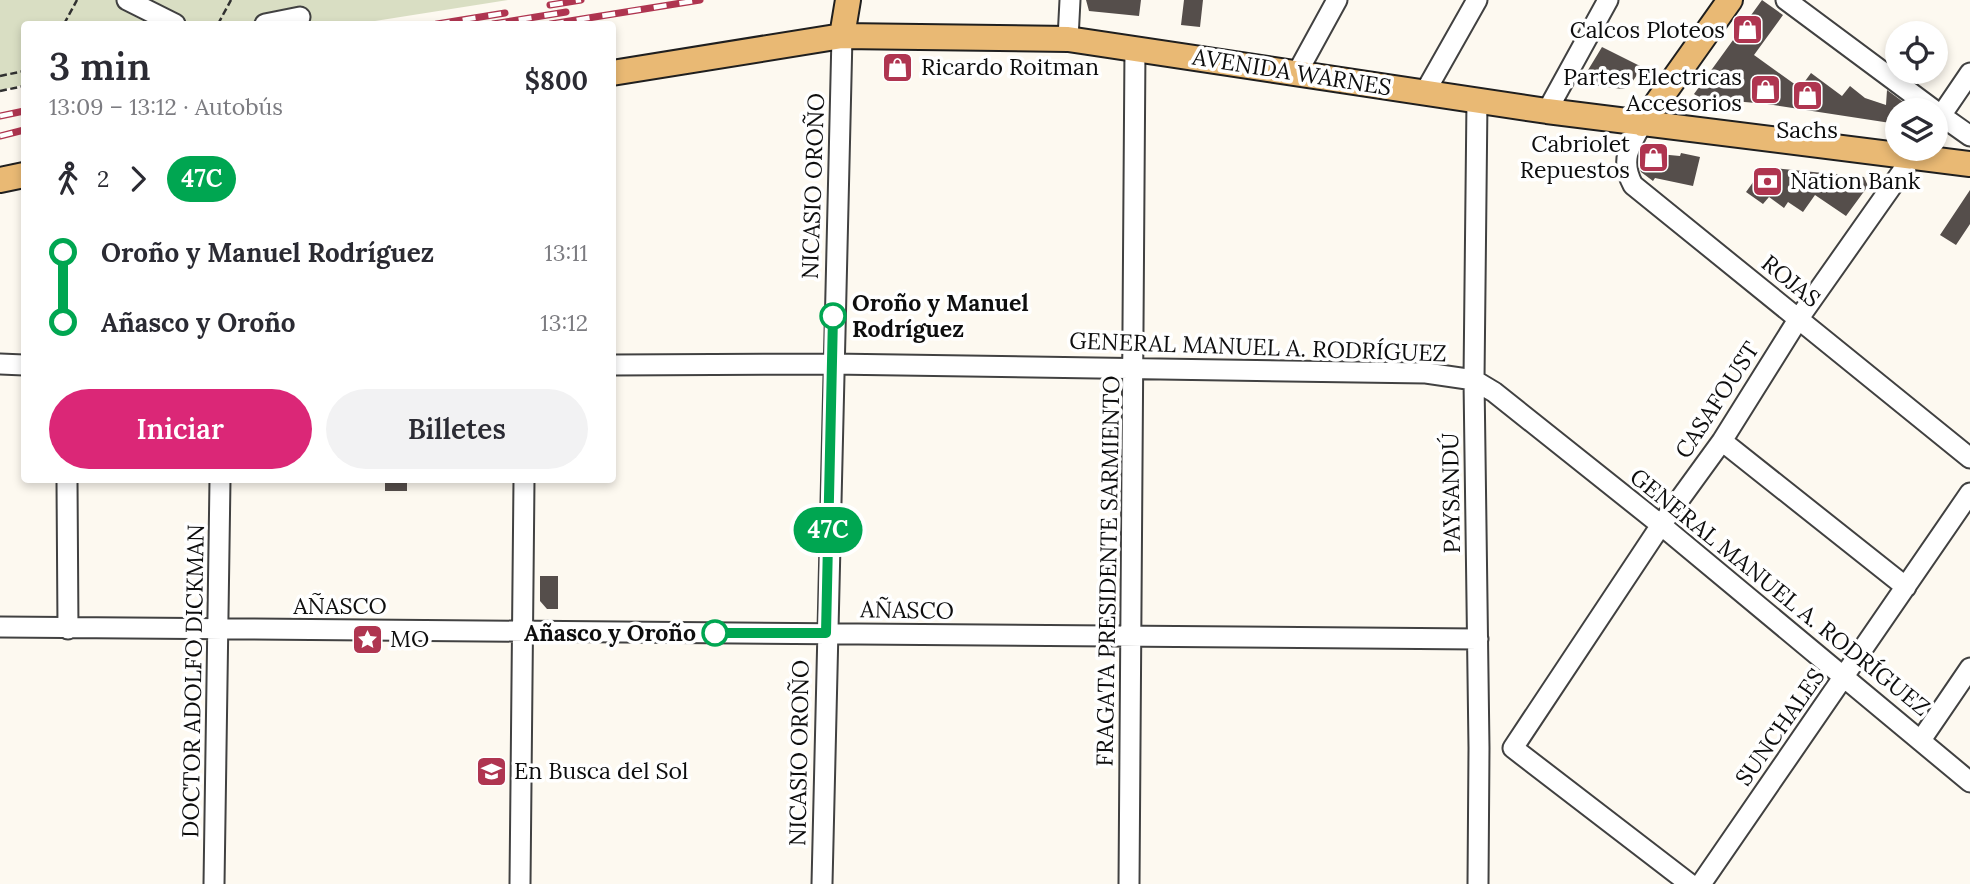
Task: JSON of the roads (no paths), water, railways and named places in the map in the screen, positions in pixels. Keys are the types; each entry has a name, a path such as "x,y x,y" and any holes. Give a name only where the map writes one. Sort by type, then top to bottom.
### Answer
{"main road":[{"path":"842,36 848,0"},
{"path":"1642,124 1730,0"},
{"name":"AVENIDA WARNES","path":"616,72 842,36 1068,39 1642,124 1885,150"},
{"name":"AVENIDA WARNES","path":"1948,160 1970,164"},
{"path":"0,180 21,176"}],"street":[{"path":"127,0 169,21"},
{"path":"1068,39 1070,0"},
{"path":"1297,73 1337,0"},
{"path":"1424,92 1477,0"},
{"path":"1547,111 1608,0"},
{"path":"1786,0 1914,98"},
{"path":"280,21 300,17"},
{"name":"NICASIO OROÑO","path":"822,884 832,364 842,36"},
{"name":"FRAGATA PRESIDENTE SARMIENTO","path":"1129,884 1135,367 1135,48"},
{"path":"1948,100 1970,73"},
{"name":"PAYSANDÚ","path":"1477,100 1474,380 1478,884"},
{"path":"1948,122 1970,136"},
{"name":"ROJAS","path":"1642,124 1625,159 1626,173 1633,185 1970,458"},
{"name":"CASAFOUST","path":"1513,748 1661,525 1722,441 1799,318 1909,161"},
{"path":"0,364 21,365"},
{"name":"GENERAL MANUEL A. RODRÍGUEZ","path":"616,365 1135,367 1426,373 1474,380 1511,405 1661,525 1970,782"},
{"path":"1722,441 1906,587"},
{"path":"67,483 68,629"},
{"name":"DOCTOR ADOLFO DICKMAN","path":"214,884 220,483"},
{"path":"520,884 520,631 524,483"},
{"name":"SUNCHALES","path":"1701,884 1970,493"},
{"name":"AÑASCO","path":"0,627 1478,639"},
{"path":"1921,740 1970,668"},
{"path":"1479,748 1513,748 1690,884"}],"railway":[{"path":"550,5 581,0"},
{"path":"570,21 700,0"},
{"path":"511,21 566,12"},
{"path":"456,21 505,13"},
{"path":"0,116 21,112"},
{"path":"0,136 21,131"}],"place":[{"name":"Calcos Ploteos","path":"1748,30"},
{"name":"Ricardo Roitman","path":"898,67"},
{"name":"Partes Electricas Accesorios","path":"1765,90"},
{"name":"Sachs","path":"1807,96"},
{"name":"Cabriolet Repuestos","path":"1653,157"},
{"name":"Nation Bank","path":"1767,181"},
{"name":"Oroño y Manuel Rodríguez","path":"833,316"},
{"name":"Añasco y Oroño","path":"715,633"},
{"name":"MO","path":"367,639"},
{"name":"En Busca del Sol","path":"491,771"}]}
